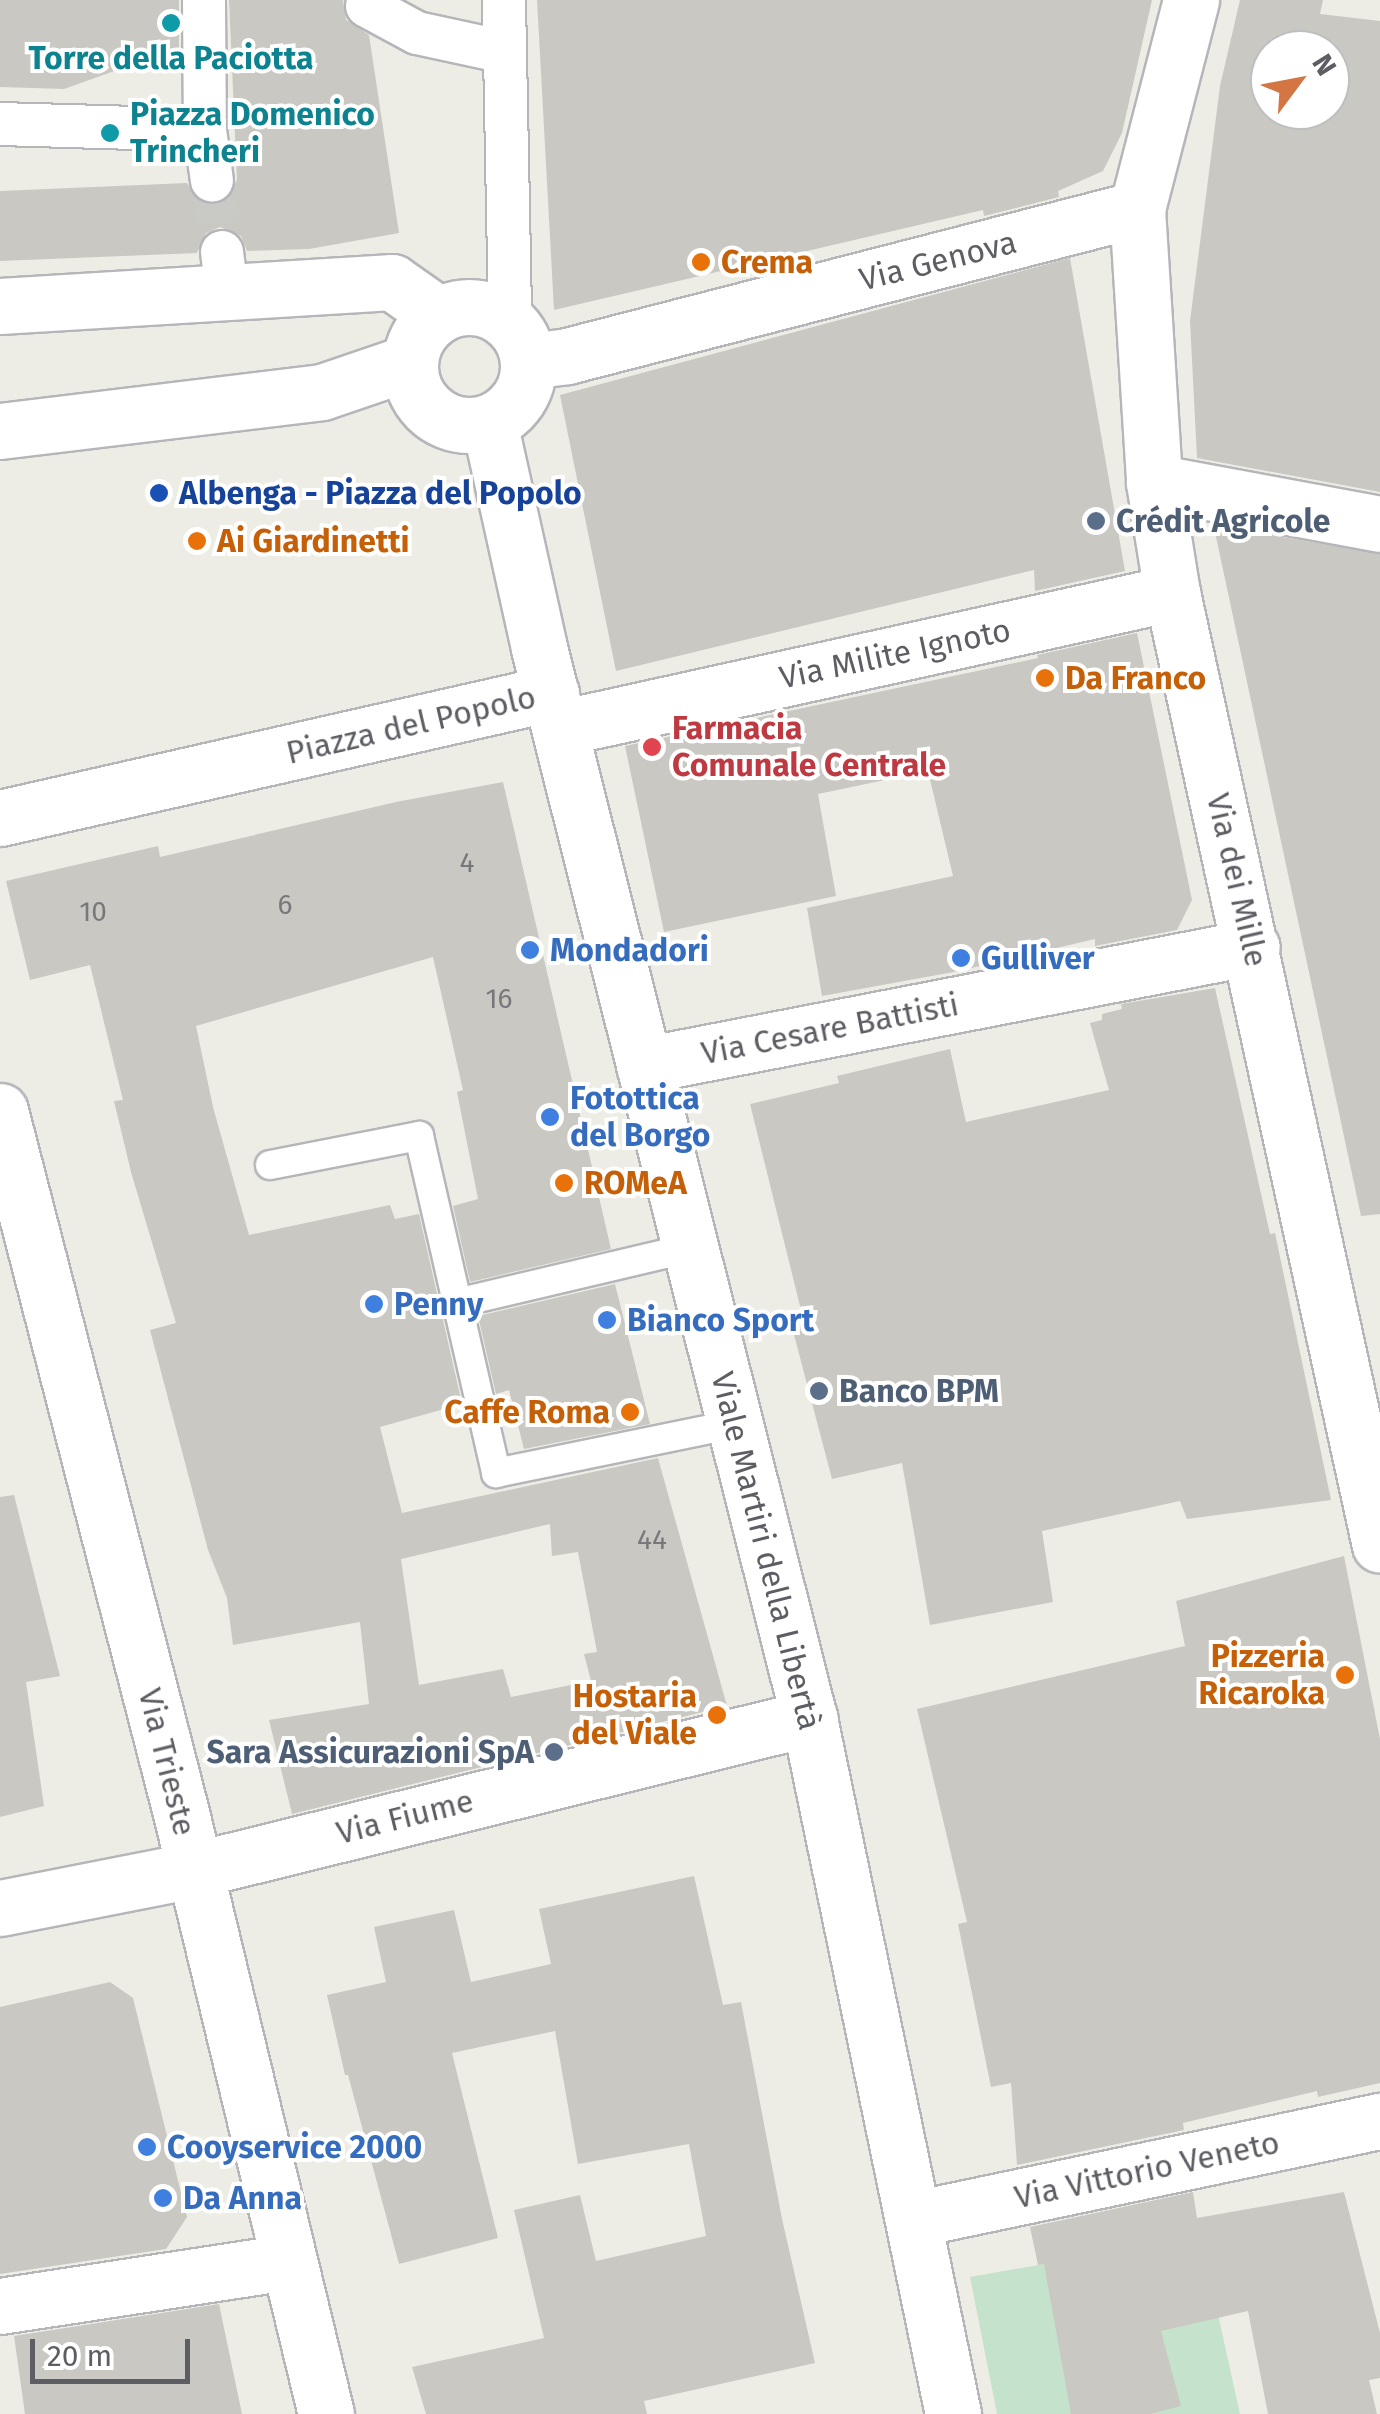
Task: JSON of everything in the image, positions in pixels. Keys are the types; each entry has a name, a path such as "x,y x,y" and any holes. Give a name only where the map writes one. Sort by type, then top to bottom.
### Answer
{"street":[{"path":"204,0 205,130 212,182"},
{"path":"504,0 519,342 520,399 489,422 464,426 428,410 414,388 410,362 416,338 439,315 476,307 519,342"},
{"path":"1137,210 1190,0"},
{"path":"367,6 417,33 505,52"},
{"path":"0,124 205,130"},
{"name":"Via Genova","path":"519,342 567,356 1137,210"},
{"name":"Via dei Mille","path":"1137,210 1154,482 1172,593 1380,1545"},
{"path":"0,306 224,273 392,282 439,315"},
{"path":"0,430 322,392 410,362"},
{"name":"Piazza del Popolo","path":"0,818 556,711 489,422"},
{"path":"1154,482 1380,524"},
{"name":"Via Milite Ignoto","path":"556,711 1172,593"},
{"name":"Viale Martiri della Libertà","path":"556,711 809,1718 954,2414"},
{"name":"Via Cesare Battisti","path":"644,1065 1252,947"},
{"name":"Via Trieste","path":"0,1111 194,1870 326,2414"},
{"name":"Via Fiume","path":"0,1908 194,1870 809,1718"},
{"name":"Via Vittorio Veneto","path":"914,2219 1380,2121"},
{"path":"0,2306 288,2262"}],"lane":[{"path":"270,1165 419,1136 496,1474 735,1424"},
{"path":"457,1304 690,1248"}],"green space":[{"path":"1198,2224 1240,2414 997,2414 970,2277 1038,2265"}],"building":[{"path":"0,0 179,0 179,48 64,89 0,87"},
{"path":"229,0 343,0 346,20 369,35 399,233 309,249 247,251 241,236 220,227 206,233 197,253 0,261 0,191 187,183 202,204 214,206 228,200 237,179"},
{"path":"537,0 1152,0 1122,133 1103,171 1058,191 1059,197 984,216 983,210 554,310"},
{"path":"1240,0 1323,0 1320,14 1380,21 1380,492 1197,458 1190,321 1220,86"},
{"path":"1070,258 1125,571 1035,591 1034,570 616,671 560,395"},
{"path":"1219,526 1380,554 1380,1214 1361,1216 1215,532"},
{"path":"1137,633 1192,900 1177,930 1095,946 1095,939 959,971 822,996 807,908 953,876 928,771 818,794 836,896 664,932 625,746 1038,658 1037,655"},
{"path":"503,782 611,1249 470,1282 453,1206 478,1199 457,1092 463,1090 433,957 196,1026 213,1107 249,1235 390,1205 395,1219 419,1214 462,1404 380,1427 402,1513 658,1458 727,1706 292,1814 269,1720 369,1704 360,1622 233,1645 227,1598 208,1550 150,1330 176,1323 131,1172 114,1101 123,1100 90,965 30,980 6,881 158,846 160,857 396,802","holes":["550,1524 552,1556 578,1552 597,1652 584,1654 591,1681 511,1697 503,1669 419,1685 401,1559"]},
{"path":"1215,988 1270,1234 1275,1233 1331,1500 1187,1519 1180,1501 1042,1531 1053,1602 930,1625 902,1463 832,1479 788,1312 801,1310 750,1104 839,1083 837,1076 950,1049 966,1122 1109,1090 1090,1023 1102,1020 1102,1014 1122,1009 1121,1004"},
{"path":"615,1284 650,1424 524,1449 509,1390 496,1394 478,1316"},
{"path":"14,1495 60,1676 26,1682 44,1806 0,1817 0,1497"},
{"path":"1344,1556 1380,1739 1380,2083 1318,2097 1317,2091 1183,2123 1184,2130 1017,2165 1011,2083 991,2087 958,1924 967,1922 917,1709 1185,1646 1176,1601"},
{"path":"694,1876 723,2005 741,2002 782,2219 815,2363 644,2401 647,2414 426,2414 412,2367 544,2338 514,2210 580,2195 596,2261 706,2236 689,2144 578,2164 555,2031 452,2053 498,2238 399,2264 345,2075 327,1995 386,1982 374,1927 454,1910 471,1982 551,1964 539,1909"},
{"path":"110,1982 133,1998 187,2217 166,2249 0,2274 0,2007"},
{"path":"1193,2192 1197,2218 1344,2192 1380,2333 1380,2378 1369,2380 1377,2414 1268,2414 1248,2311 1161,2331 1181,2406 1150,2414 1071,2414 1044,2264 1038,2265 1030,2227"},
{"path":"219,2304 242,2414 25,2414 14,2336"}],"tunnel":[{"path":"212,181 222,252"}],"place":[{"name":"Torre della Paciotta","path":"171,23"},
{"name":"Piazza Domenico Trincheri","path":"110,133"},
{"name":"Crema","path":"701,262"},
{"name":"Albenga - Piazza del Popolo","path":"159,493"},
{"name":"Crédit Agricole","path":"1096,521"},
{"name":"Ai Giardinetti","path":"197,541"},
{"name":"Da Franco","path":"1045,678"},
{"name":"Farmacia Comunale Centrale","path":"652,747"},
{"name":"Mondadori","path":"530,950"},
{"name":"Gulliver","path":"961,958"},
{"name":"Fotottica del Borgo","path":"550,1117"},
{"name":"ROMeA","path":"564,1183"},
{"name":"Penny","path":"374,1304"},
{"name":"Bianco Sport","path":"607,1320"},
{"name":"Banco BPM","path":"819,1391"},
{"name":"Caffe Roma","path":"630,1412"},
{"name":"Pizzeria Ricaroka","path":"1345,1675"},
{"name":"Hostaria del Viale","path":"717,1715"},
{"name":"Sara Assicurazioni SpA","path":"554,1752"},
{"name":"Cooyservice 2000","path":"147,2147"},
{"name":"Da Anna","path":"163,2198"}]}
